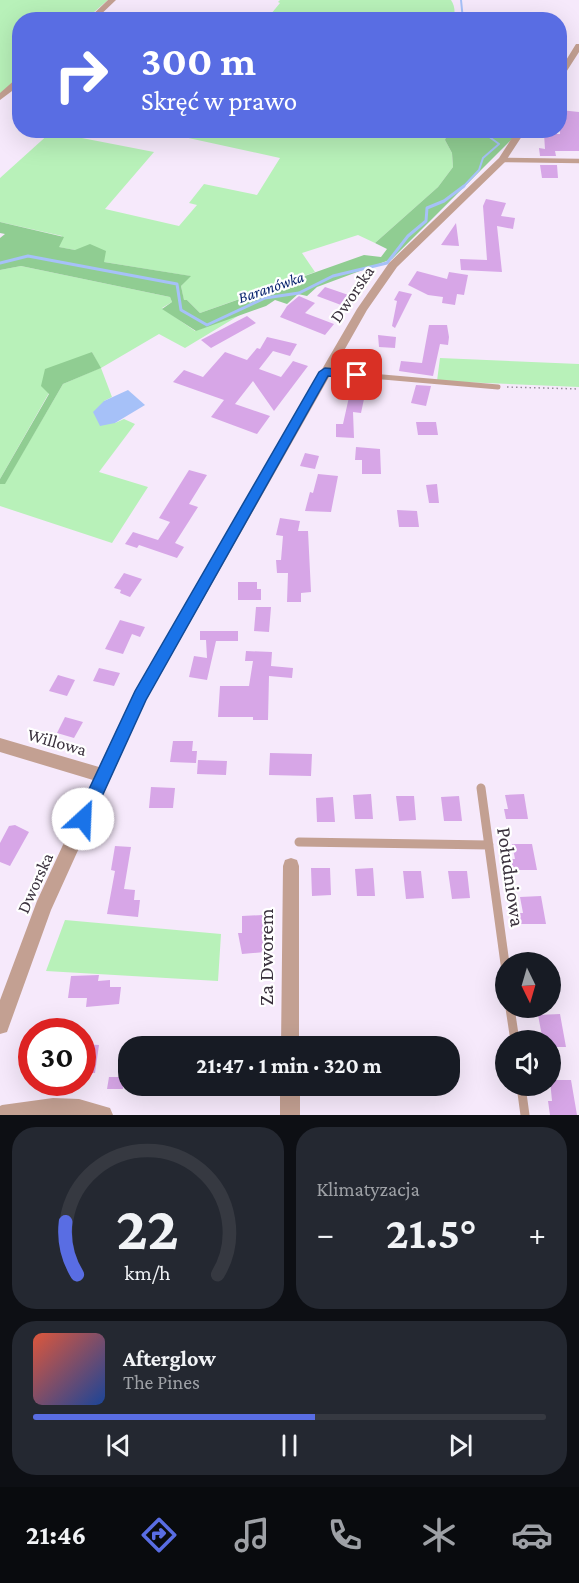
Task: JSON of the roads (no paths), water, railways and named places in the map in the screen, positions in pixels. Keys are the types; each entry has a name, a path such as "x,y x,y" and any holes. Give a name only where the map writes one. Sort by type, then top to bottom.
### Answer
{"street":[{"path":"99,12 112,0"},
{"path":"567,64 579,46"},
{"path":"0,97 12,87"},
{"name":"Dworska","path":"0,1025 43,907 140,696 325,372 362,309 393,265 502,160 517,138"},
{"name":"Willowa","path":"0,745 103,776"},
{"name":"Za Dworem","path":"290,1036 291,866"},
{"path":"290,1096 290,1115"},
{"path":"2,1115 70,1108 95,1111 103,1115"}],"lane":[{"path":"502,160 579,161"},
{"path":"325,372 498,387"},
{"name":"Południowa","path":"481,788 503,952"},
{"path":"299,842 489,844"},
{"path":"522,1096 525,1115"}],"water":[{"path":"128,390 145,405 115,423 100,426 93,412 104,401"}],"waterway":[{"name":"Baranówka","path":"461,0 462,12"},
{"name":"Baranówka","path":"464,186 479,170 483,158 499,144 491,138"},
{"name":"Baranówka","path":"0,263 28,256 177,284 181,310 207,325 265,298 299,293 333,276 387,263 408,236 426,221 427,208 444,201 464,186"}]}
